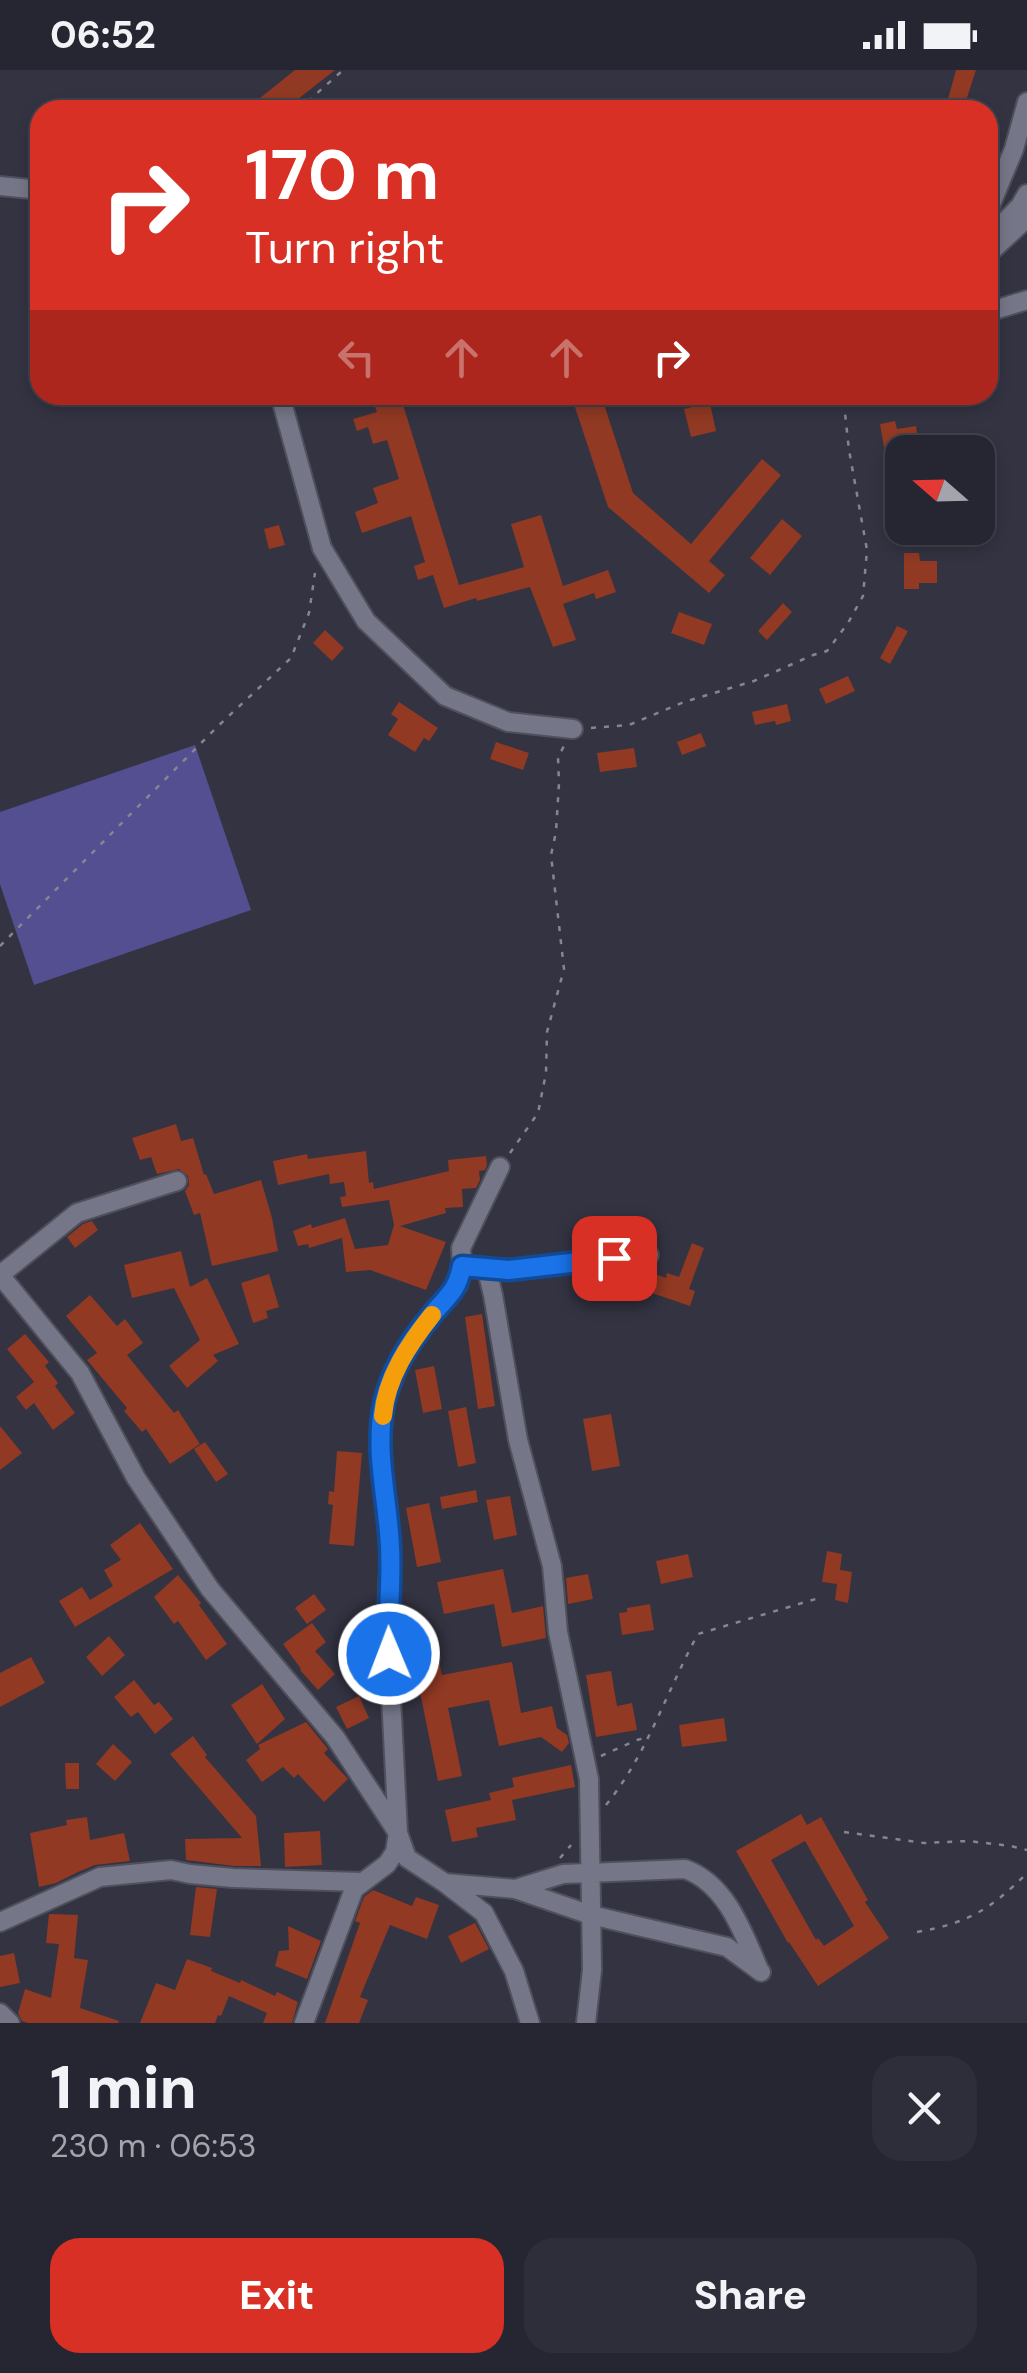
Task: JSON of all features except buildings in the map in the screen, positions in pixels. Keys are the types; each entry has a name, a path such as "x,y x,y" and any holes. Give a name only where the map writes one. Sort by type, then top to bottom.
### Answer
{"street":[{"path":"998,187 1027,102"},
{"path":"0,186 30,189"},
{"path":"998,229 1027,194"},
{"path":"998,245 1027,218"},
{"path":"998,309 1027,300"},
{"path":"283,405 322,548 366,621 444,696 508,722 573,729"},
{"path":"304,2023 354,1889 387,1864 395,1852 398,1834 387,1618 390,1548 380,1458 384,1402 402,1356 458,1285 460,1248 500,1166"},
{"path":"177,1181 77,1213 0,1275 80,1373 136,1478 210,1589 335,1737 398,1834 407,1858 484,1914 514,1971 530,2023"},
{"path":"462,1266 509,1270 650,1254"},
{"path":"462,1266 487,1270 494,1294 518,1440 552,1566 558,1632 589,1778 592,1970 586,2023"},
{"path":"445,1883 514,1889 591,1915 727,1947 760,1972 739,1923 714,1885 685,1869 563,1874 514,1889"},
{"path":"0,1922 100,1877 171,1870 251,1879 362,1882"},
{"path":"0,2014 10,2023"}],"path":[{"path":"309,100 347,70"},
{"path":"500,1166 538,1113 546,1073 547,1032 564,968 551,855 556,832 558,758 573,729 629,725 827,651 862,596 867,550 844,405"},
{"path":"0,946 291,658 309,613 316,562 322,548"},
{"path":"540,1881 619,1789 650,1737 698,1634 820,1598"},
{"path":"586,1765 610,1750 650,1737"},
{"path":"844,1832 924,1843 968,1842 1027,1850"},
{"path":"917,1932 978,1915 1027,1873"}],"shaded area":[{"path":"195,745 251,910 34,985 0,884 0,812"}],"slow traffic":[{"path":"383,1416 384,1402 402,1356 432,1315"}],"route":[{"path":"389,1654 390,1548 380,1458 384,1402 402,1356 458,1285 462,1266 509,1270 614,1258"}]}
